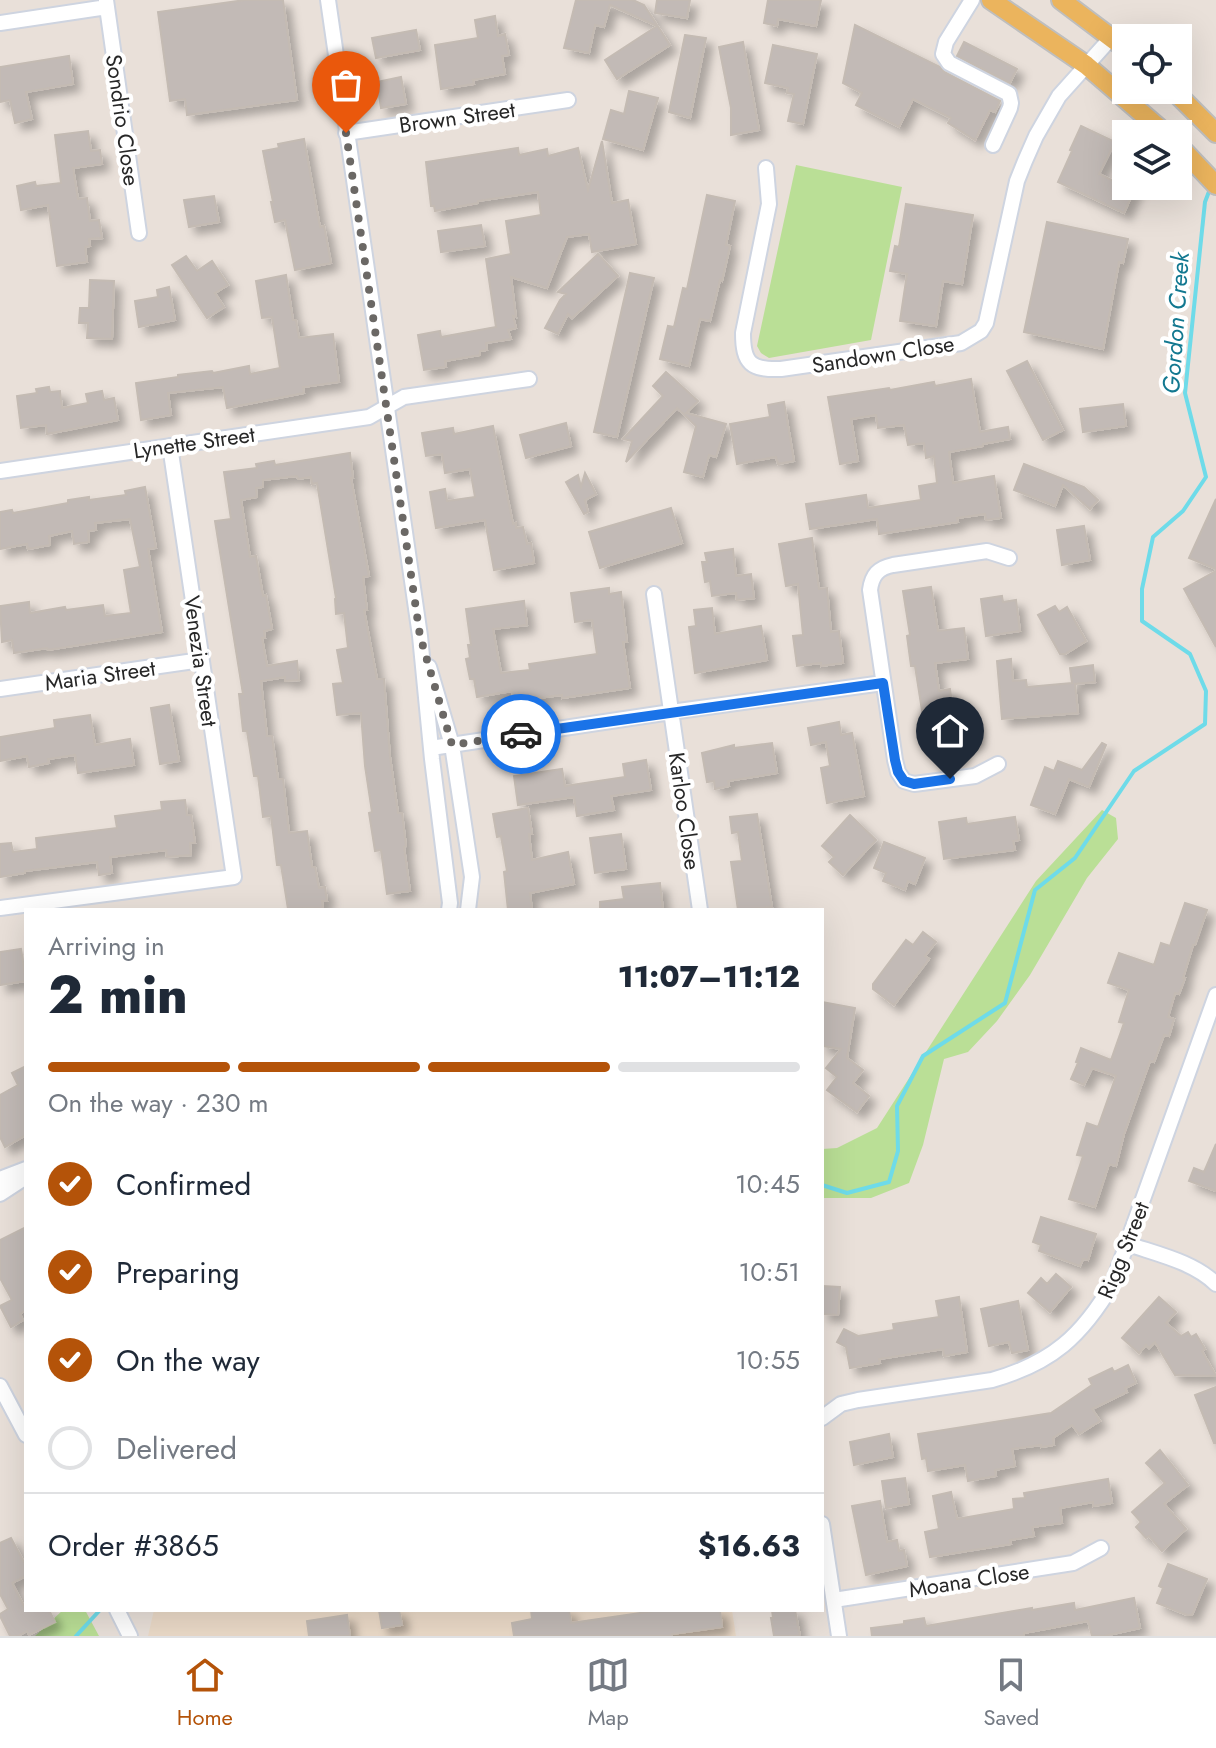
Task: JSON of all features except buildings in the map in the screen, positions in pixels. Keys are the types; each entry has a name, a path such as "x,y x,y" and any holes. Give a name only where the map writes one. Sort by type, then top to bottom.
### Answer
{"main road":[{"path":"991,0 1086,65 1150,120"},
{"path":"1061,0 1112,39"},
{"path":"1188,104 1216,133"},
{"path":"1192,160 1216,185"}],"street":[{"path":"328,0 420,636 449,908"},
{"path":"972,0 946,42 943,54 949,63 1009,94 1010,108 993,145"},
{"path":"0,23 107,4"},
{"name":"Sondrio Close","path":"107,4 139,233"},
{"name":"Sandown Close","path":"766,168 769,204 743,333 743,351 748,361 761,370 781,369 961,343 981,331 986,323 1017,181 1036,136 1059,96 1086,65 1112,48"},
{"name":"Brown Street","path":"346,133 568,100"},
{"name":"Lynette Street","path":"0,471 369,417 404,397 529,379"},
{"name":"Venezia Street","path":"0,908 234,877 170,446"},
{"path":"998,764 975,776 914,784 904,781 895,760 870,590 875,572 884,567 987,551 1009,558"},
{"name":"Karloo Close","path":"654,594 700,908"},
{"path":"420,636 452,745 472,877 468,908"},
{"name":"Maria Street","path":"0,689 201,660"},
{"path":"431,748 883,683"},
{"name":"Rigg Street","path":"824,1412 858,1400 992,1380 1029,1368 1068,1342 1091,1318 1113,1283 1216,995"},
{"path":"0,1179 24,1170"},
{"path":"0,1194 24,1178"},
{"path":"0,1203 24,1190"},
{"path":"1128,1244 1188,1266 1216,1284"},
{"path":"0,1388 24,1431"},
{"path":"824,1537 839,1636"},
{"name":"Moana Close","path":"834,1600 1073,1563 1101,1548"},
{"path":"118,1612 130,1636"}],"shaded area":[{"path":"154,1612 732,1612 736,1636 148,1636"}],"green space":[{"path":"796,165 902,187 871,340 769,358 757,346"},
{"path":"1102,810 1116,818 1118,839 1087,878 1030,975 997,1021 968,1052 944,1059 923,1145 909,1183 871,1198 824,1198 824,1149 837,1148 877,1128 1036,881"},
{"path":"61,1612 86,1612 99,1636 35,1636"}],"waterway":[{"name":"Gordon Creek","path":"824,1186 847,1193 889,1182 898,1151 897,1106 923,1056 1005,1003 1035,890 1075,858 1134,771 1205,724 1206,691 1190,654 1142,621 1142,589 1153,537 1183,511 1206,477 1185,393 1205,202 1210,189"},
{"name":"Gordon Creek","path":"76,1636 98,1612"}],"way so far":[{"path":"346,133 420,636 452,745 521,734"}],"route":[{"path":"521,734 883,683 895,760 904,781 914,784 950,779"}]}
